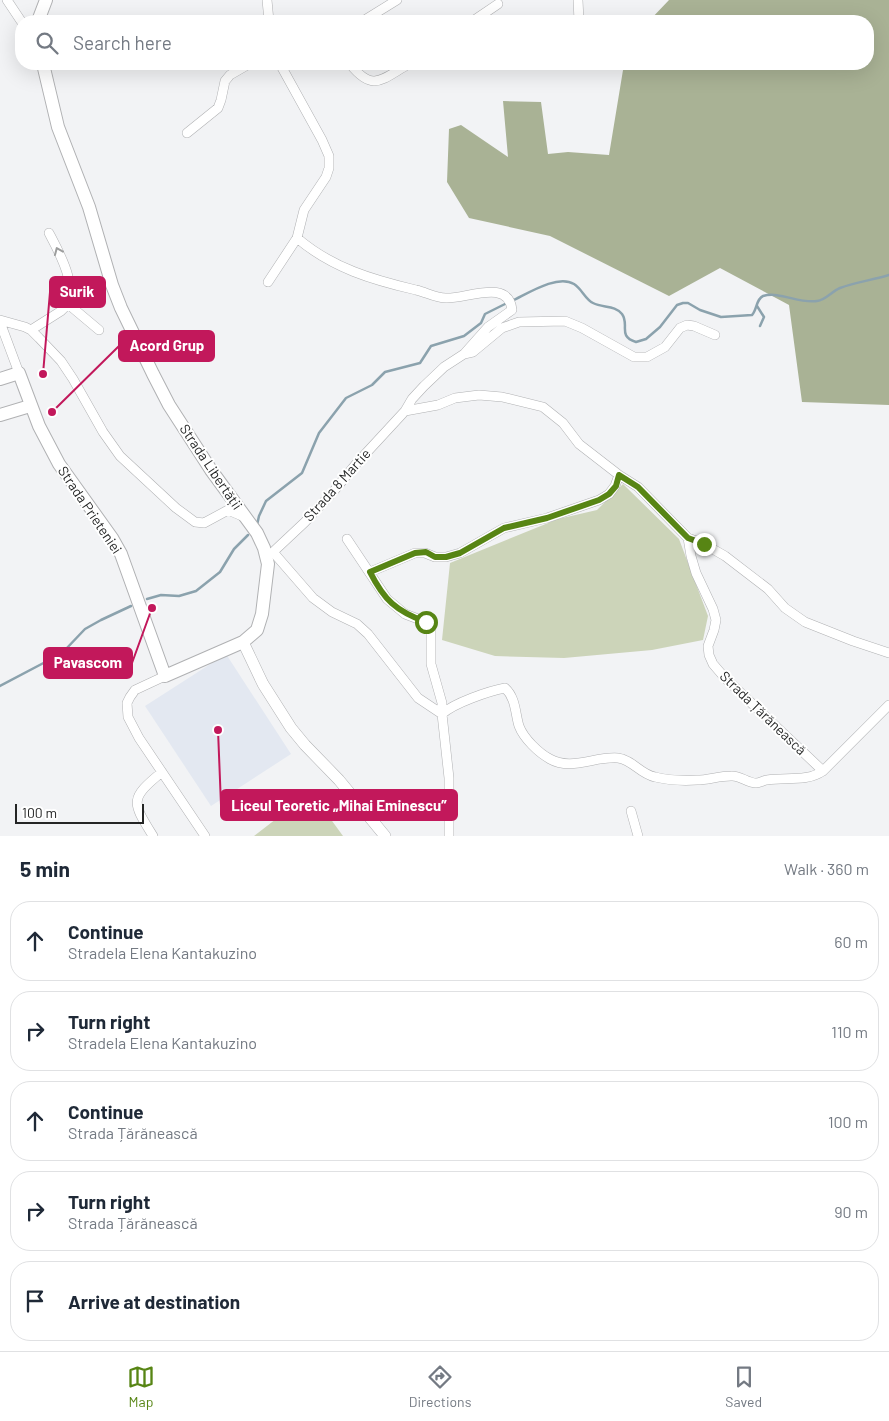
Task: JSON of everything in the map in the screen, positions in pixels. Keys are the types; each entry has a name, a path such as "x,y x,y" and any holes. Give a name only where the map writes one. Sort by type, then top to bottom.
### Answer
{"highway":[{"path":"40,15 46,0"},
{"name":"Strada Libertății","path":"44,70 58,127 88,207 121,308 169,405 269,554 259,626 254,634 243,642"},
{"path":"0,380 19,373"},
{"name":"Strada Prieteniei","path":"19,373 30,406 59,464 117,545 165,676"},
{"path":"0,415 30,406"},
{"path":"165,676 243,642"}],"main road":[{"path":"243,642 263,684 291,728 339,780 385,836"}],"street":[{"path":"8,0 17,15"},
{"path":"373,15 397,0"},
{"path":"578,0 579,15"},
{"path":"268,15 269,1"},
{"path":"482,15 498,4"},
{"path":"187,133 218,108 225,81 230,75 239,70"},
{"path":"268,282 297,238 304,210 326,178 330,168 329,156 322,140 284,70"},
{"path":"356,70 362,77 373,82 380,81 399,70"},
{"path":"31,330 56,315 68,304 70,286 67,273 49,232"},
{"name":"Strada 8 Martie","path":"269,554 316,510 405,411 412,399 430,380 444,366 464,354 488,327 512,310 510,302 498,291 460,298 444,298 359,274 335,264 297,238"},
{"path":"68,304 99,330"},
{"path":"0,321 31,330 61,362 73,379 103,432 120,456 176,508 195,522 204,523 228,510 245,517"},
{"name":"Strada Prieteniei","path":"0,321 19,373"},
{"name":"Strada 8 Martie","path":"464,354 473,352 502,328 519,322 565,321 582,328 634,357 647,357 656,354 665,347 680,328 687,325 715,334"},
{"path":"405,411 438,406 455,398 479,395 502,397 542,407 563,423 579,444 638,487 688,538 704,544 725,556 768,589 785,608 805,622 852,641 889,653"},
{"path":"370,572 415,553 426,552 435,557 446,557 460,553 504,528 547,518 599,500 609,494 616,486 619,475"},
{"name":"Strada Țărănească","path":"442,714 448,708 505,688 510,692 520,728 525,736 541,753 556,762 573,764 597,759 617,758 627,760 652,776 697,780 732,775 741,776 756,783 766,780 815,776 823,771 722,675 713,664 708,646 716,625 715,614 696,573 690,556 688,538"},
{"path":"347,539 387,599 405,614 426,622 431,626 431,664 442,703 448,778 449,836"},
{"path":"269,554 313,598 332,612 357,624 368,634 418,698 442,714"},
{"path":"165,676 135,690 128,704 128,717 139,738 205,836"},
{"path":"823,771 889,705"},
{"path":"153,836 137,809 136,803 139,795 149,783 162,772"},
{"path":"631,811 638,836"}],"shaded area":[{"path":"226,654 291,754 211,806 145,706"}],"green space":[{"path":"669,0 889,0 889,405 802,402 789,305 720,268 669,296 550,236 469,218 447,182 449,129 461,125 508,157 503,101 541,102 548,154 568,152 609,155 623,70 874,70 874,15 655,15"},
{"path":"623,484 679,539 708,616 703,640 652,650 564,658 495,656 442,640 450,563 558,519 597,510"},
{"path":"311,792 343,836 254,836"}],"waterway":[{"path":"512,301 551,283 559,281 574,284 593,303 619,311 624,318 627,337 636,342 646,339 660,327 677,305 683,303 688,303 700,310 721,317 752,315 763,296 776,295 803,301 817,301 840,288 889,275"},
{"path":"257,525 266,501 302,473 319,433 346,398 372,385 385,372 420,363 431,346 464,336 481,323 485,314 507,303"},
{"path":"757,306 764,317 760,326"},
{"path":"147,599 161,595 179,596 196,591 220,572 234,549 248,535"},
{"path":"0,686 65,650 85,629 131,606"}],"place":[{"name":"Surik","path":"43,374"},
{"name":"Acord Grup","path":"52,412"},
{"name":"Pavascom","path":"152,608"},
{"name":"Liceul Teoretic „Mihai Eminescu”","path":"218,730"}],"route":[{"path":"426,622 405,614 387,599 378,588 370,572 415,553 426,552 435,557 446,557 460,553 504,528 547,518 599,500 609,494 616,486 619,475 632,481 688,538 704,544"}]}
